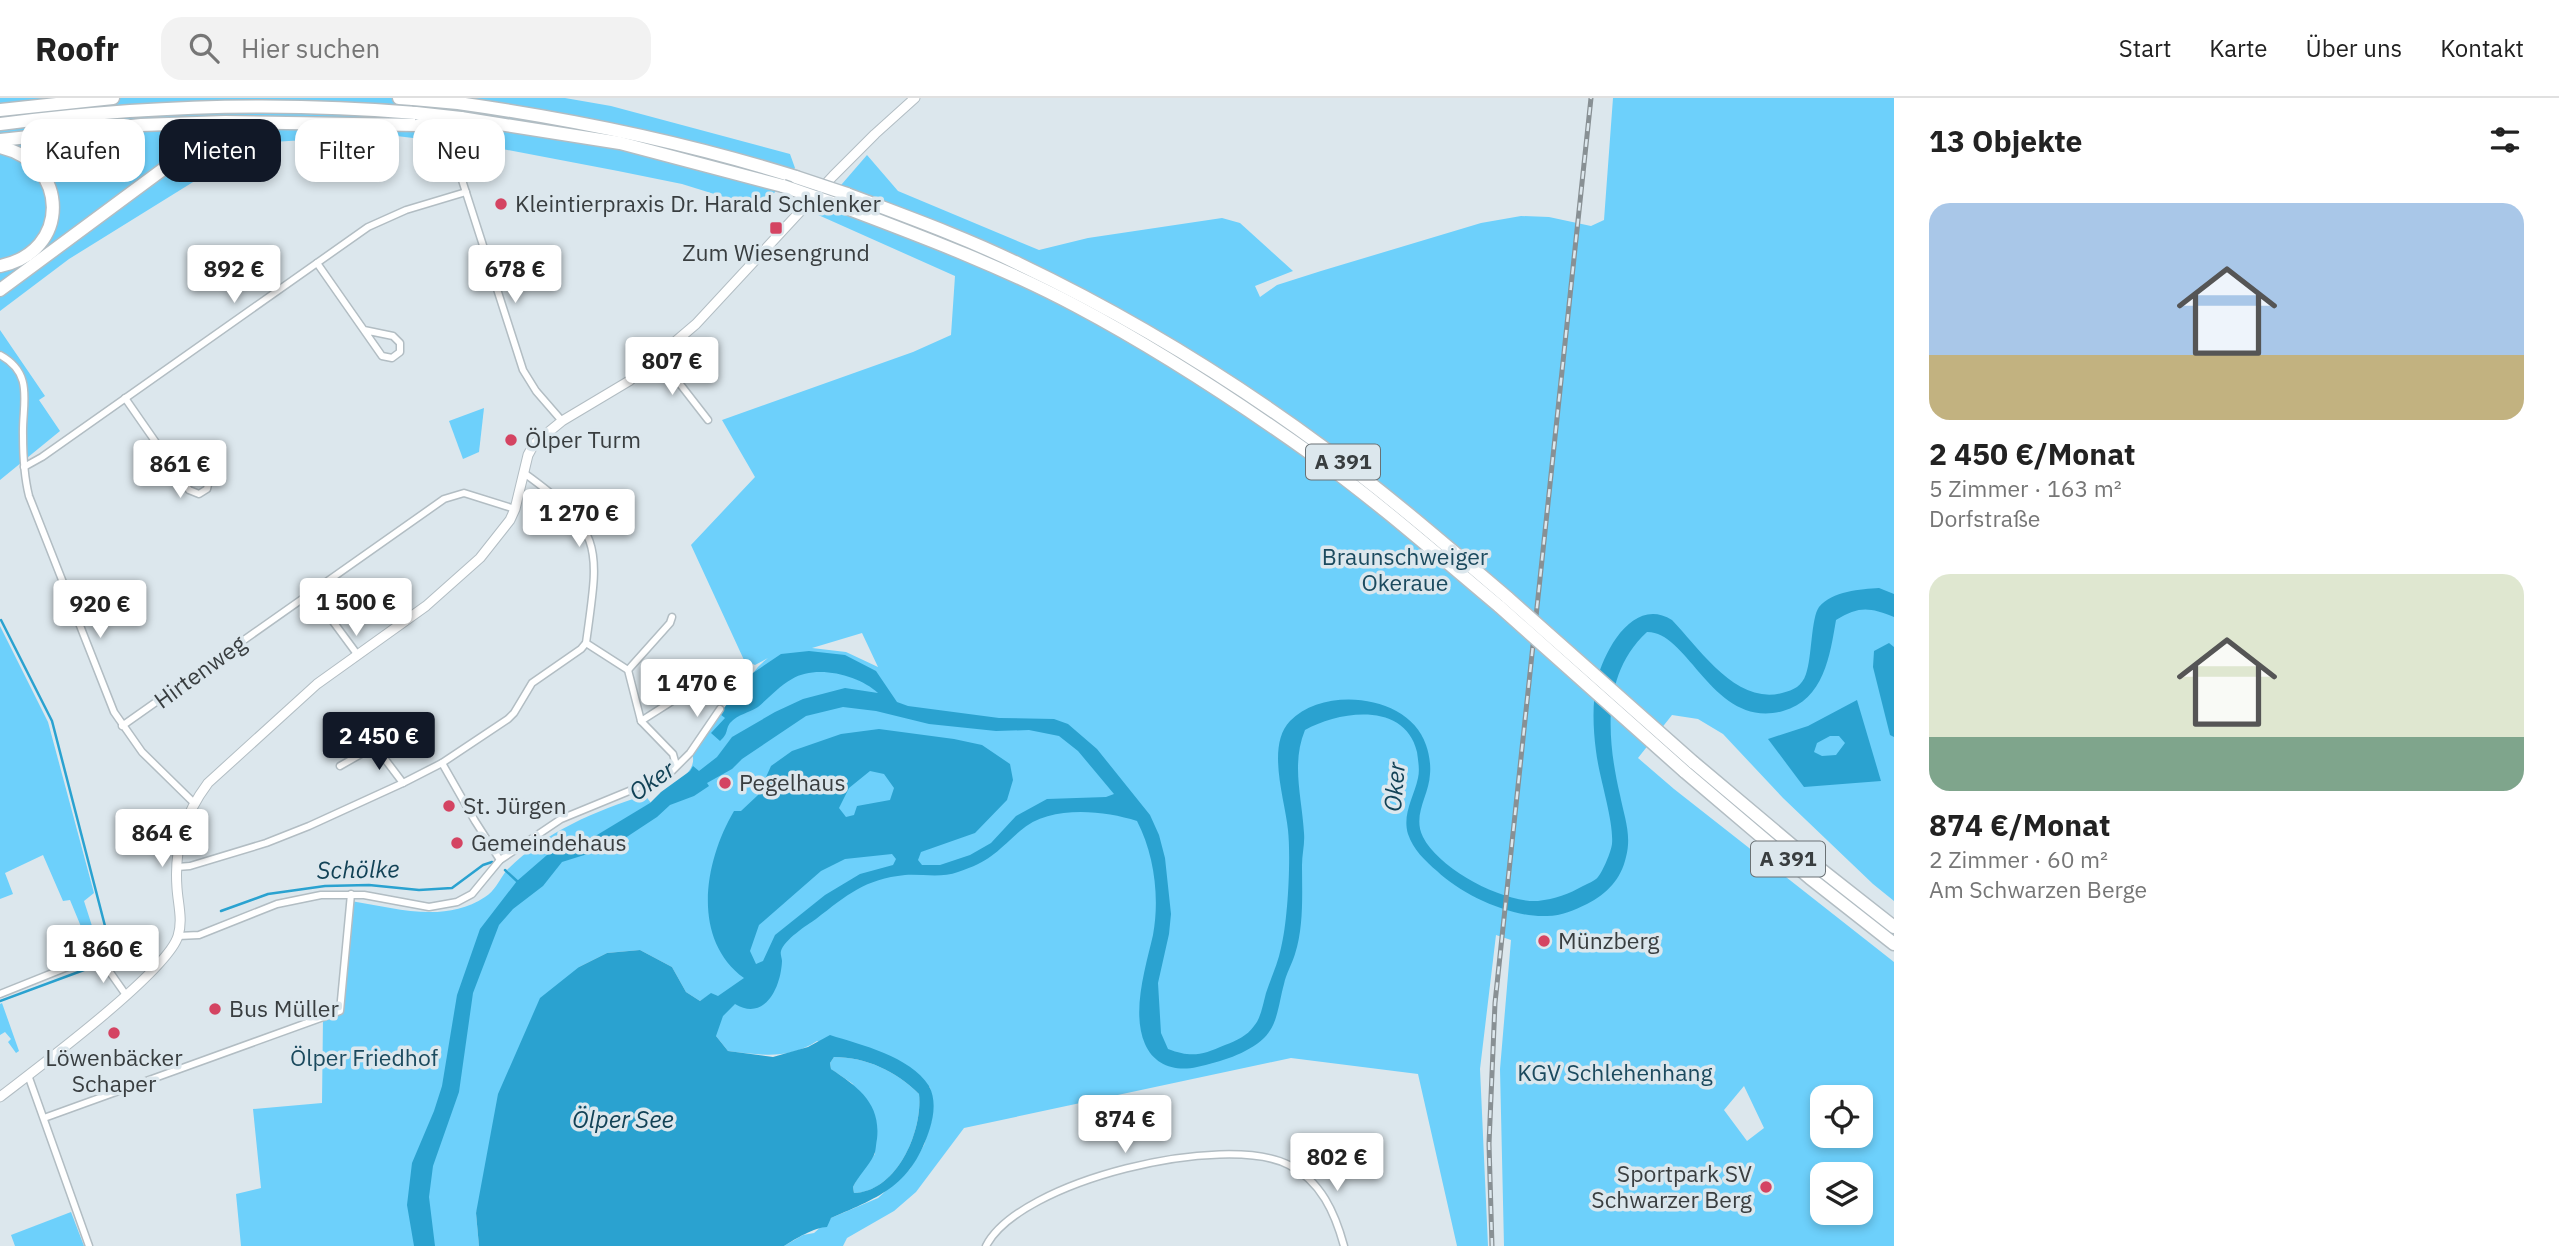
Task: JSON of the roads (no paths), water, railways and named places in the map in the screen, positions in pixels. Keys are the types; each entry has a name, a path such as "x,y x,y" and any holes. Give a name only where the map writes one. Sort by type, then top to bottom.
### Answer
{"highway":[{"path":"0,110 113,98"},
{"name":"A 391","path":"399,98 528,113 655,138 796,177 844,200"},
{"name":"A 391","path":"0,124 117,111 228,106 291,106 417,119"},
{"path":"0,140 142,125 295,122"},
{"path":"0,290 159,171 199,145 246,131 295,124"},
{"name":"A 391","path":"505,127 575,135 640,148 844,200 938,229 1018,263 1080,294 1163,348 1256,400 1324,448 1424,526 1810,878 1894,944"},
{"path":"0,147 20,154 39,168 50,187 54,208 48,230 36,248 16,261 0,266"},
{"name":"A 391","path":"1688,767 1894,927"}],"main road":[{"path":"0,1097 126,995 172,950 178,936 180,919 177,867 181,833 193,802 217,774 317,684 405,622 446,590 480,558 505,529 514,509 528,454 534,444 562,421 629,381 659,357 705,315 874,134 915,98"}],"street":[{"path":"436,98 523,370 542,400 562,421"},
{"path":"24,467 378,221 466,192"},
{"path":"317,263 382,356 392,358 400,352 397,339 364,330"},
{"path":"0,355 13,363 23,382 26,407 22,432 29,496 114,712 142,752 193,802"},
{"path":"659,357 708,420"},
{"path":"125,398 189,490 199,494 207,489 209,480 204,473 173,466"},
{"path":"177,867 190,866 266,843 442,763 508,719 532,682 576,654 586,643 594,583 594,558 589,536 569,508 524,473"},
{"name":"Hirtenweg","path":"122,726 420,515 455,494 464,493 514,509"},
{"path":"312,593 358,654"},
{"path":"628,670 672,618"},
{"path":"586,643 628,670 641,721 673,754 676,765"},
{"path":"641,721 674,700 695,681"},
{"path":"178,936 199,935 277,904 321,895 379,897 417,906 444,905 472,894 500,860 561,819 660,780 690,753 720,709"},
{"path":"340,766 375,746 403,783"},
{"path":"442,763 500,860"},
{"path":"44,1118 340,1011 351,894"},
{"path":"0,993 95,956 100,958 126,995"},
{"path":"28,1074 89,1246"},
{"path":"986,1246 990,1237 1012,1217 1055,1192 1092,1178 1176,1158 1247,1155 1275,1159 1292,1167 1314,1184 1332,1212 1344,1246"}],"water":[{"name":"Ölper See","path":"1879,588 1894,594 1894,617 1878,611 1858,610 1836,620 1827,661 1816,687 1797,705 1783,711 1759,713 1738,707 1720,694 1676,647 1662,636 1647,632 1632,649 1622,667 1611,708 1612,752 1628,833 1628,849 1621,872 1601,896 1568,912 1552,916 1533,916 1488,903 1447,880 1420,854 1408,834 1406,819 1419,772 1417,752 1410,736 1399,724 1385,718 1352,715 1319,723 1305,730 1298,768 1304,837 1302,910 1295,954 1269,1033 1250,1049 1224,1060 1189,1068 1173,1067 1160,1062 1145,1044 1139,1018 1141,989 1153,935 1156,906 1148,847 1137,821 1092,812 1046,817 1032,823 992,856 969,868 946,875 905,875 867,884 786,942 781,952 781,971 775,991 763,1005 755,1009 735,1004 723,1016 716,1036 728,1051 773,1057 808,1047 830,1035 884,1053 910,1067 929,1086 934,1107 923,1147 904,1176 880,1195 831,1218 827,1227 811,1231 784,1246 479,1246 476,1213 498,1094 540,998 579,967 607,953 640,950 672,967 686,992 700,1001 711,993 718,996 744,978 727,962 716,943 708,899 710,876 715,853 734,811 741,811 758,795 771,766 792,751 841,734 879,729 982,745 1010,764 1013,780 1007,800 975,833 921,852 918,860 922,865 940,865 970,855 991,843 1016,816 1047,799 1106,797 1114,794 1078,751 1059,736 1029,730 996,731 929,724 876,711 843,707 806,716 742,759 732,769 707,783 709,786 694,796 670,805 657,817 613,846 562,862 543,886 513,909 499,925 473,993 459,1092 433,1166 429,1197 435,1246 414,1246 407,1205 412,1163 442,1086 457,995 480,929 517,881 547,855 597,835 650,803 693,766 699,771 717,757 732,737 803,699 845,688 878,693 860,681 837,674 813,672 802,675 783,685 758,707 733,720 720,741 711,733 725,718 720,714 730,700 745,689 750,675 781,654 809,651 845,655 876,671 897,702 908,706 999,718 1054,719 1068,724 1097,749 1150,815 1159,835 1165,858 1171,914 1158,983 1161,1033 1168,1049 1184,1054 1197,1054 1233,1042 1251,1030 1260,1015 1278,959 1285,922 1289,856 1288,830 1279,773 1279,744 1290,721 1305,710 1344,700 1365,701 1385,706 1403,715 1417,728 1429,755 1429,782 1419,821 1423,837 1431,849 1457,872 1490,890 1524,900 1550,899 1562,896 1597,878 1611,847 1611,823 1596,751 1594,707 1601,668 1623,629 1645,615 1658,614 1672,620 1707,659 1734,683 1749,691 1782,693 1797,687 1804,678 1814,620 1819,607 1839,594","holes":["870,771 884,774 894,788 890,800 857,806 854,815 846,817 839,808 849,788","892,854 896,859 893,865 860,874 825,895 775,935 763,961 756,964 750,951 759,925 821,871 845,859","834,1057 869,1063 890,1072 919,1094 917,1125 904,1157 895,1171 869,1190 854,1193 853,1187 875,1153 875,1115 866,1097 831,1069 830,1063"]},
{"path":"1889,643 1894,647 1894,737 1890,735 1873,667 1874,651"},
{"path":"1857,700 1881,781 1804,787 1768,739 1808,726","holes":["1830,736 1839,736 1845,743 1836,755 1822,756 1814,752 1817,743"]}],"waterway":[{"path":"1,620 52,721 105,926"},
{"name":"Schölke","path":"221,911 268,894 325,886 369,885 419,890 452,888 483,865 492,862"},
{"name":"Schölke","path":"505,870 518,882"},
{"name":"Schölke","path":"0,1001 92,967"}],"railway":[{"path":"1492,1246 1489,1144 1495,1003 1591,98"}],"place":[{"name":"Kleintierpraxis Dr. Harald Schlenker","path":"501,204"},
{"name":"Zum Wiesengrund","path":"776,228"},
{"name":"Ölper Turm","path":"511,440"},
{"name":"Pegelhaus","path":"725,783"},
{"name":"St. Jürgen","path":"449,806"},
{"name":"Gemeindehaus","path":"457,843"},
{"name":"Münzberg","path":"1544,941"},
{"name":"Bus Müller","path":"215,1009"},
{"name":"Löwenbäcker Schaper","path":"114,1033"},
{"name":"Sportpark SV Schwarzer Berg","path":"1766,1187"}],"park label":[{"name":"Braunschweiger Okeraue","path":"1405,570"},
{"name":"Ölper Friedhof","path":"364,1058"},
{"name":"KGV Schlehenhang","path":"1615,1073"}],"water label":[{"name":"Oker","path":"652,781"},
{"name":"Oker","path":"1395,787"}]}
